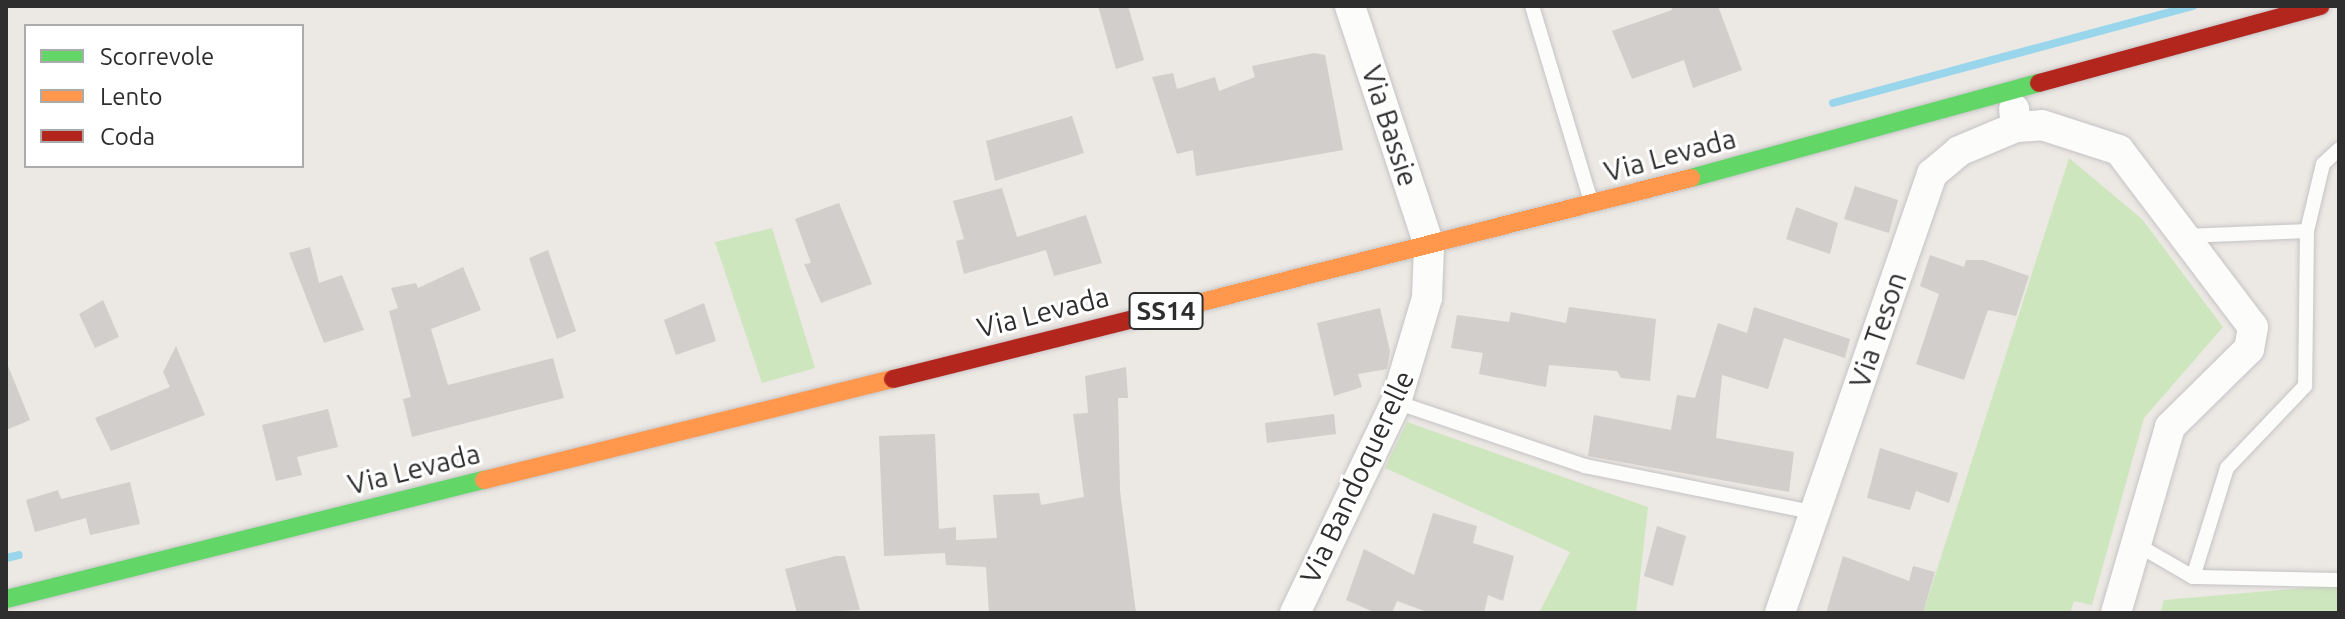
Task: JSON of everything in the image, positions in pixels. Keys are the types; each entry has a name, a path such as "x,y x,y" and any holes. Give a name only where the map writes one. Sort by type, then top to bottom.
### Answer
{"main road":[{"name":"Via Levada","path":"6,599 1592,205 2321,6"}],"street":[{"name":"Via Bassie","path":"1350,6 1429,245"},
{"path":"2011,91 2016,127 2042,125 2119,150 2253,327 2249,349 2170,427 2116,613"},
{"name":"Via Teson","path":"1780,613 1932,174 1959,151 2016,127"},
{"name":"Via Bandoquerelle","path":"1295,613 1396,402 1427,298 1429,245"}],"lane":[{"path":"1532,6 1592,205"},
{"path":"2193,577 2227,468 2305,386 2307,231 2323,164 2339,149"},
{"path":"2186,236 2307,231"},
{"path":"1396,402 1585,466 1816,513"},
{"path":"2136,544 2193,577 2339,580"}],"green space":[{"path":"2069,158 2142,219 2223,327 2144,418 2092,605 2074,601 2070,613 1923,613"},
{"path":"772,228 815,368 762,383 715,242"},
{"path":"1407,422 1648,507 1636,613 1539,613 1570,552 1385,468"},
{"path":"2339,585 2339,613 2160,613 2164,600"}],"building":[{"path":"1098,6 1128,6 1144,60 1116,69"},
{"path":"1671,6 1718,6 1742,70 1693,88 1684,60 1632,79 1612,31 1672,10"},
{"path":"1314,53 1325,55 1343,150 1196,176 1193,150 1177,154 1152,77 1173,73 1177,89 1215,77 1219,91 1255,77 1252,66"},
{"path":"1072,116 1084,153 995,181 986,141"},
{"path":"1855,186 1898,200 1889,233 1844,219"},
{"path":"1002,188 1017,237 1086,215 1102,263 1054,276 1046,250 964,274 956,241 964,239 953,201"},
{"path":"839,203 872,284 821,303 804,264 811,263 795,219"},
{"path":"1796,207 1838,223 1830,254 1786,239"},
{"path":"310,247 319,283 342,275 364,330 324,343 289,253"},
{"path":"548,250 576,331 557,339 529,258"},
{"path":"1930,255 1964,267 1966,260 1983,260 2029,276 2016,316 1988,310 1964,380 1916,364 1939,294 1920,286"},
{"path":"463,267 481,310 431,329 448,385 553,358 564,398 412,437 403,399 411,397 389,311 398,308 391,288 416,283 418,288"},
{"path":"103,300 119,337 95,348 79,314"},
{"path":"704,303 716,341 676,355 664,320"},
{"path":"1569,307 1656,319 1650,381 1621,378 1617,371 1549,365 1546,387 1479,374 1483,353 1451,348 1457,315 1509,322 1511,312 1566,323"},
{"path":"1754,307 1850,339 1845,358 1784,338 1768,389 1722,375 1716,438 1794,452 1789,492 1588,456 1594,415 1671,430 1677,395 1695,398 1718,323 1747,333"},
{"path":"1380,308 1390,351 1387,369 1358,374 1362,387 1334,396 1317,323"},
{"path":"176,346 205,415 111,451 95,418 170,387 163,372"},
{"path":"6,361 30,420 6,430"},
{"path":"1126,367 1128,398 1118,398 1120,491 1136,613 989,613 986,567 946,565 945,553 884,556 879,436 935,434 939,529 956,527 956,540 997,538 993,495 1039,493 1041,505 1084,497 1073,414 1088,413 1085,376"},
{"path":"328,409 338,447 297,457 302,475 276,481 262,425"},
{"path":"1334,414 1336,434 1267,443 1265,423"},
{"path":"1880,448 1958,473 1949,503 1916,491 1910,510 1867,498"},
{"path":"130,482 140,524 90,535 86,518 35,532 26,500 58,490 61,499"},
{"path":"1433,513 1477,526 1473,543 1514,556 1503,601 1488,595 1484,613 1430,613 1397,601 1392,613 1376,613 1346,600 1364,549 1414,575"},
{"path":"1657,526 1686,536 1673,586 1644,576"},
{"path":"845,556 860,610 797,613 785,569"},
{"path":"1843,556 1909,581 1913,566 1935,572 1923,613 1826,613"}],"waterway":[{"path":"1833,103 2193,6"},
{"path":"6,558 19,555"}],"traffic: fast":[{"path":"1691,178 2039,83"},
{"path":"6,599 484,480"}],"traffic: slow":[{"path":"1194,304 1691,178"},
{"path":"484,480 893,379"}],"traffic: jam":[{"path":"2039,83 2321,6"},
{"path":"893,379 1194,304"}]}
